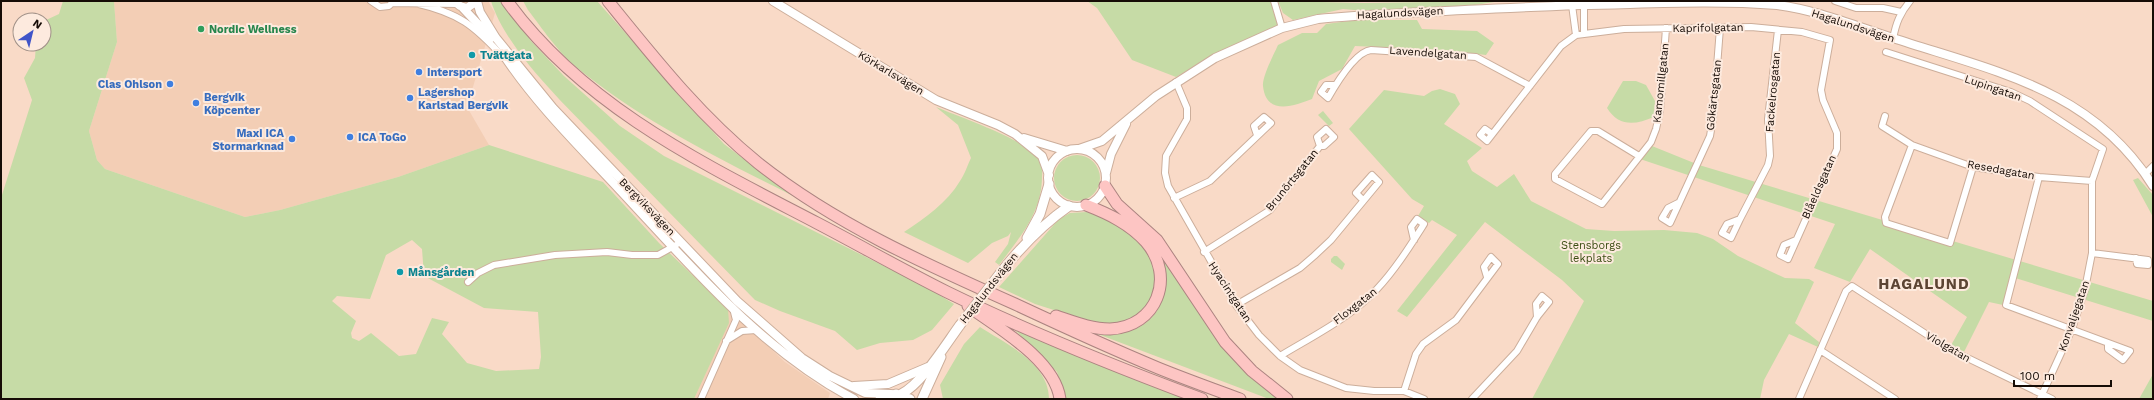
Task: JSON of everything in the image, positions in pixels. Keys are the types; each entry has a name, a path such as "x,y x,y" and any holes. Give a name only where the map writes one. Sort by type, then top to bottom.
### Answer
{"highway":[{"path":"507,1 546,48 595,93 671,144 948,292 1047,337 1202,399"},
{"path":"514,1 546,48"},
{"path":"608,1 642,45 692,102 759,163 843,222 880,242 956,278 1158,368 1240,399"},
{"path":"615,1 620,16"},
{"path":"1105,186 1117,204 1157,240 1225,342 1252,371 1288,399"},
{"path":"956,278 1084,326 1109,329 1122,327 1140,320 1152,306 1159,291 1160,275 1157,259 1146,242 1128,226 1105,213 1086,205"},
{"path":"948,292 1031,354 1049,374 1060,399"}],"main road":[{"name":"Hagalundsvägen","path":"1024,244 1040,214 1049,180"},
{"name":"Hagalundsvägen","path":"901,394 913,387 1000,272 1024,244 1055,216 1069,206"},
{"name":"Hagalundsvägen","path":"922,399 938,362 958,328"},
{"path":"880,399 891,394 901,394 910,399"}],"street":[{"path":"371,1 380,7 393,2 458,4 471,7 477,1"},
{"name":"Bergviksvägen","path":"477,1 480,12 496,38 548,102 681,242 765,327 802,358 847,385 865,392 891,394"},
{"name":"Körkarlsvägen","path":"773,1 936,100 1045,146 1067,151"},
{"path":"1274,1 1282,28"},
{"path":"1835,1 1856,8 1884,8 1901,12"},
{"path":"1893,39 1896,22 1901,12 1910,1"},
{"name":"Hagalundsvägen","path":"1079,149 1102,141 1176,82 1216,58 1282,28 1318,18 1572,5 1733,2 1779,5 1813,12 1996,72 2053,94 2075,107 2108,132 2128,151 2153,186"},
{"path":"414,3 436,8 465,20 482,34 512,67"},
{"name":"Bergviksvägen","path":"458,4 494,42 548,114 672,247 733,308 756,330 808,372 854,399"},
{"path":"1492,134 1561,46 1576,35 1572,5"},
{"path":"1584,5 1584,34"},
{"name":"Kaprifolgatan","path":"1576,35 1624,29 1751,27 1802,32 1830,40"},
{"name":"Kamomillgatan","path":"1639,156 1598,131 1591,131 1555,174 1555,179 1602,204 1651,142 1660,111 1666,28"},
{"name":"Gökärtsgatan","path":"1678,203 1710,136 1713,118 1720,28"},
{"name":"Fackelrosgatan","path":"1740,219 1768,165 1770,156 1768,119 1778,30"},
{"name":"Blåeldsgatan","path":"1796,240 1837,149 1837,133 1823,100 1821,90 1830,40"},
{"name":"Lavendelgatan","path":"1335,86 1360,55 1371,50 1476,57 1530,86"},
{"name":"Lupingatan","path":"1886,52 2011,92 2030,101 2103,149 2092,181"},
{"name":"Hyacintgatan","path":"1176,82 1187,108 1187,119 1166,156 1165,164 1168,186 1204,252 1236,305 1259,335 1280,356 1300,370 1346,388 1374,391 1404,391 1424,399"},
{"name":"Resedagatan","path":"1885,116 1882,126 1912,145 1973,167 2039,177 2092,181"},
{"name":"Hagalundsvägen","path":"1106,173 1111,154 1127,121"},
{"name":"Körkarlsvägen","path":"1015,134 1042,156 1049,180"},
{"path":"1174,198 1210,181 1257,135"},
{"path":"1912,145 1886,217 1886,223 1950,243 1973,167"},
{"name":"Brunörtsgatan","path":"1204,252 1270,210 1320,146"},
{"path":"1079,149 1088,151 1097,156 1103,164 1106,173 1105,186 1095,201 1086,205 1069,206 1056,198 1049,180 1054,161 1067,151 1079,149"},
{"path":"2145,174 2153,166"},
{"path":"2039,177 2006,305 2108,343"},
{"name":"Konvaljegatan","path":"2041,397 2072,329 2085,290 2092,253 2092,181"},
{"path":"1236,305 1300,268 1331,240 1363,200"},
{"name":"Floxgatan","path":"1280,356 1345,316 1376,290 1414,240"},
{"path":"672,247 681,242"},
{"name":"Bergviksvägen","path":"468,282 478,273 494,265 555,255 607,252 632,255 658,255 672,247"},
{"path":"2092,253 2136,258"},
{"path":"1404,391 1416,354 1423,344 1456,320 1488,277"},
{"name":"Violgatan","path":"1820,350 1846,291 1850,287 1855,287 1955,353 2041,397 2052,399"},
{"path":"701,399 736,320 733,308"},
{"path":"1472,399 1517,351 1537,317"},
{"path":"725,342 742,331 756,330"},
{"path":"1799,399 1820,350 1895,399"},
{"name":"Bergviksvägen","path":"847,385 867,387 888,384 928,367"},
{"path":"1880,399 1883,392"}],"shaded area":[{"path":"114,1 488,1 495,13 467,107 489,145 398,177 280,210 245,217 105,169 97,160 89,131 117,42"},
{"path":"728,309 785,362 830,393 828,399 694,399 728,323"}],"green space":[{"path":"63,1 114,1 117,42 89,131 97,160 105,169 245,217 280,210 398,177 489,145 603,182 659,243 728,309 729,323 694,399 1,399 1,198 32,100 24,78 35,58 35,52 52,52 52,17 59,14","holes":["412,240 422,249 424,276 484,308 538,312 541,357 539,369 496,371 467,363 442,334 449,322 432,318 416,354 399,356 371,333 359,341 352,338 351,333 356,321 332,301 337,296 370,299 386,255"]},
{"path":"491,1 503,1 531,41 564,76 620,126 664,156 928,288 954,304 932,330 913,340 880,343 857,350 835,331 780,311 755,300 572,113 539,77 510,39 499,20"},
{"path":"523,1 597,1 724,144 793,196 680,137 626,104 600,86 569,61 550,40"},
{"path":"1087,1 1271,1 1278,26 1214,55 1176,77 1132,60 1097,8"},
{"path":"1278,1 1364,3 1501,1 1475,5 1365,11 1343,9 1293,20 1283,13"},
{"path":"1357,20 1417,20 1422,29 1477,31 1494,43 1486,55 1443,50 1355,46 1342,69 1319,81 1312,99 1289,106 1275,105 1269,102 1265,95 1263,82 1278,45 1302,33 1317,33 1326,24"},
{"path":"1623,81 1636,81 1646,85 1655,101 1654,117 1640,122 1628,123 1617,119 1612,114 1607,108"},
{"name":"Stensborgs lekplats","path":"1440,89 1455,94 1460,104 1444,124 1482,148 1467,161 1472,171 1497,187 1514,174 1531,201 1586,229 1614,231 1664,230 1697,233 1713,239 1738,256 1785,278 1809,279 1814,282 1795,323 1819,342 1818,347 1789,334 1764,380 1760,399 1532,399 1584,301 1562,280 1485,222 1407,317 1397,311 1457,235 1432,220 1429,223 1418,216 1424,206 1412,199 1349,129 1384,90 1424,96 1432,91"},
{"path":"936,107 1004,135 1029,149 1040,160 1042,171 1041,189 1034,213 1022,234 999,265 995,262 1008,244 1011,232 1008,236 992,243 968,263 904,232 928,216 949,196 965,173 971,158 958,125"},
{"path":"1323,111 1333,123 1329,126 1318,115"},
{"path":"1652,146 1699,165 2153,301 2153,321 2012,277 2003,305 1989,302 1963,354 1950,347 1967,317 1870,249 1850,282 1814,268 1835,224 1640,159"},
{"path":"1073,155 1081,155 1090,159 1096,165 1100,178 1096,191 1090,197 1081,201 1073,201 1064,197 1058,191 1054,182 1054,174 1058,165 1064,159"},
{"path":"2138,178 2153,195 2153,217 2133,180"},
{"path":"1087,212 1114,220 1135,236 1153,258 1157,279 1156,296 1148,308 1134,318 1112,325 1079,318 1035,304 999,287 1059,219 1070,213"},
{"path":"1161,256 1165,256 1201,315 1228,352 1244,369 1280,399 1269,399 1095,333 1119,334 1135,329 1146,323 1154,314 1160,305 1164,294 1164,269"},
{"path":"1334,256 1337,256 1345,264 1342,270 1331,262 1331,259"},
{"path":"980,327 1013,348 1034,365 1042,375 1047,386 1049,399 943,399 940,385 964,344"},
{"path":"1015,330 1185,399 1066,399 1057,372"},
{"path":"2153,374 2153,399 2139,399"}],"place":[{"name":"Nordic Wellness","path":"201,29"},
{"name":"Tvättgata","path":"472,55"},
{"name":"Intersport","path":"419,72"},
{"name":"Clas Ohlson","path":"170,84"},
{"name":"Lagershop Karlstad Bergvik","path":"410,98"},
{"name":"Bergvik Köpcenter","path":"196,103"},
{"name":"ICA ToGo","path":"350,137"},
{"name":"Maxi ICA Stormarknad","path":"292,139"},
{"name":"Månsgården","path":"400,272"}],"district":[{"name":"HAGALUND","path":"1924,284"}]}
